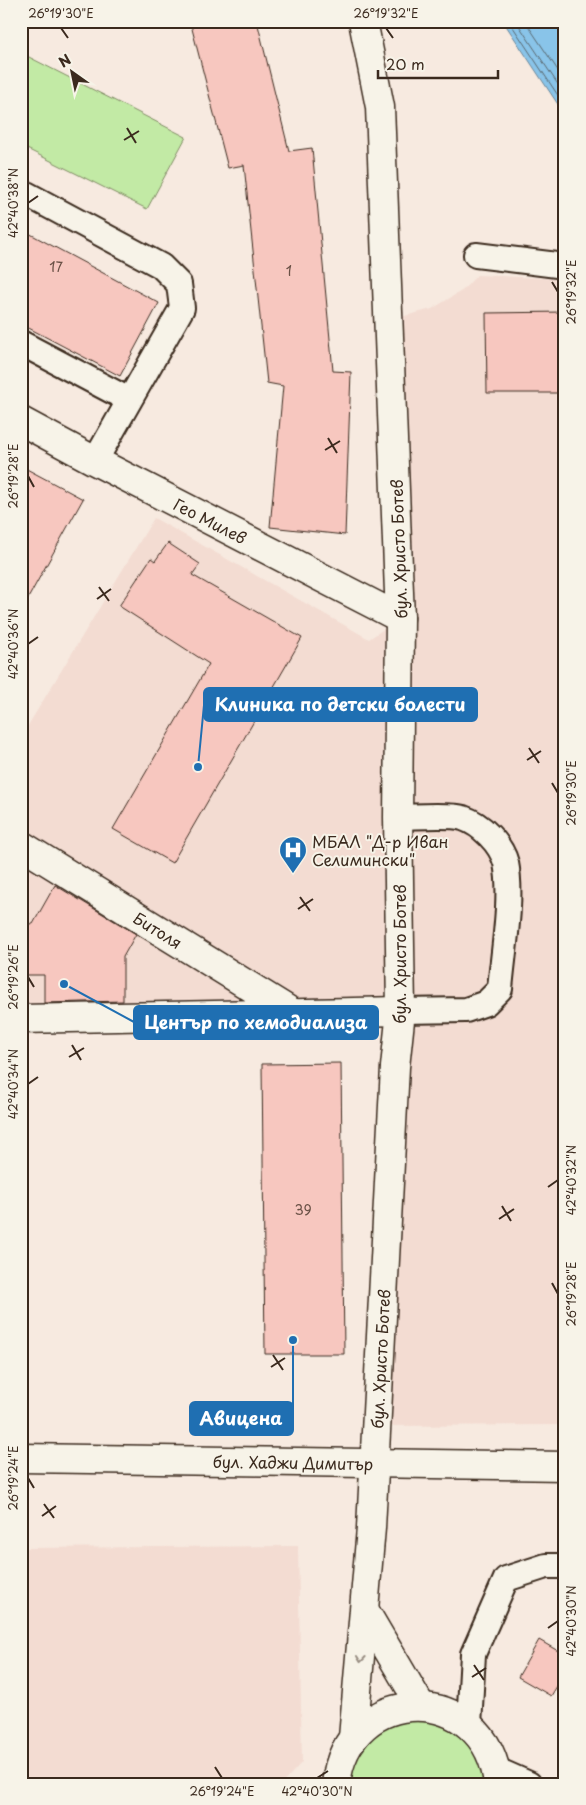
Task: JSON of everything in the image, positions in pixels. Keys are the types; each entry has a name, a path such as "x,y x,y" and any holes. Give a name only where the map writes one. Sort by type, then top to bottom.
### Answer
{"street":[{"name":"бул. Христо Ботев","path":"353,1738 365,1610 375,1462 395,1067 401,1011 398,818 400,618 380,107 363,21"},
{"name":"Гео Милев","path":"21,421 95,462 400,618"},
{"name":"Битоля","path":"21,845 296,1015"},
{"path":"21,1019 296,1015 401,1011"},
{"name":"бул. Хаджи Димитър","path":"21,1458 565,1466"},
{"path":"365,1610 421,1706"},
{"path":"336,1784 338,1768 353,1738 366,1723 383,1713 402,1707 421,1706 439,1709 455,1715 469,1725 482,1737 491,1753 498,1777"}],"lane":[{"path":"21,191 161,266 179,284 182,308 95,462"},
{"path":"476,255 565,266"},
{"path":"21,343 129,400"},
{"path":"398,818 462,817 478,825 490,836 506,862 508,890 500,988 486,1003 466,1010 401,1011"},
{"path":"469,1725 473,1654 506,1580 546,1566 565,1566"},
{"path":"498,1777 529,1784"}],"shaded area":[{"name":"МБАЛ \"Д-р Иван Селимински\"","path":"477,275 565,279 565,1425 376,1426 401,1011 21,1019 21,737 154,518 369,639 400,618 389,320 432,309 463,290"},
{"path":"298,1546 302,1762 282,1784 21,1784 21,1548"}],"green space":[{"path":"21,53 186,137 147,209 21,146"},
{"path":"421,1717 443,1722 472,1745 486,1784 348,1784 352,1764 379,1730 398,1720"}],"water":[{"path":"503,21 565,21 565,115"}],"building":[{"path":"190,21 257,21 289,151 312,148 333,371 351,372 345,535 270,527 283,386 267,383 244,165 228,168"},
{"path":"21,229 159,303 120,376 21,324"},
{"path":"565,312 565,393 487,393 486,313"},
{"path":"21,466 83,499 21,611"},
{"path":"168,543 200,564 192,575 302,638 172,863 113,829 209,664 119,606 151,558 155,561"},
{"path":"55,885 136,934 123,957 123,1001 44,1003 44,975 21,975 21,923 33,924"},
{"path":"341,1063 344,1354 265,1354 262,1064"},
{"path":"539,1640 565,1655 565,1673 551,1696 518,1677"}],"place":[{"name":"Клиника по детски болести","path":"198,767"},
{"name":"МБАЛ \"Д-р Иван Селимински\"","path":"293,874"},
{"name":"Център по хемодиализа","path":"64,984"},
{"name":"Авицена","path":"293,1340"}]}
